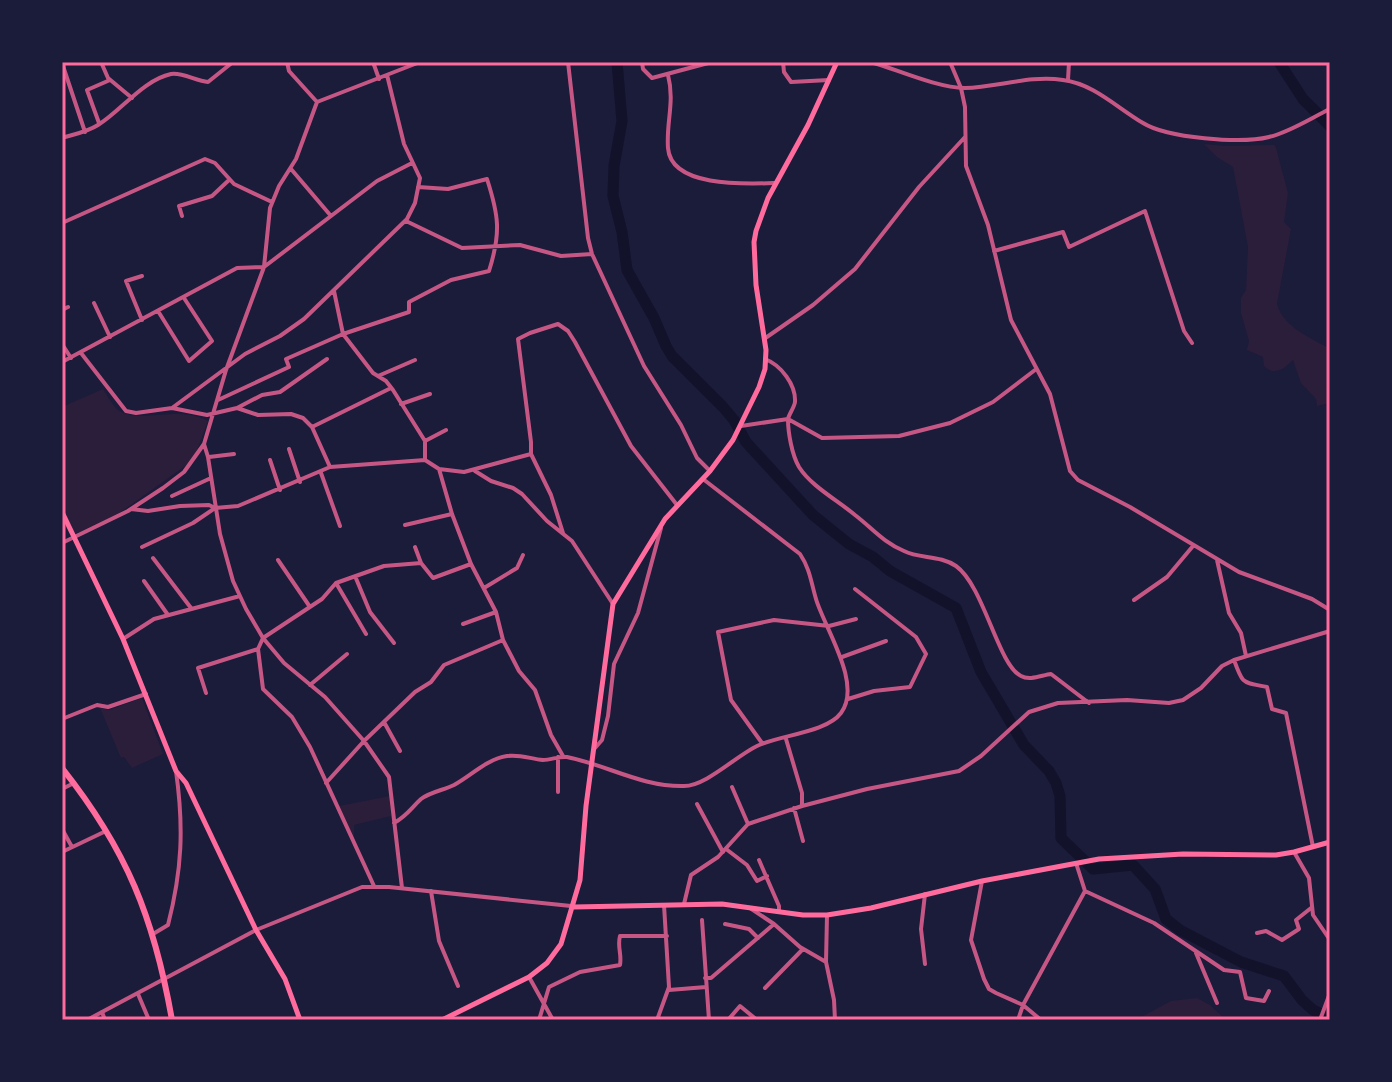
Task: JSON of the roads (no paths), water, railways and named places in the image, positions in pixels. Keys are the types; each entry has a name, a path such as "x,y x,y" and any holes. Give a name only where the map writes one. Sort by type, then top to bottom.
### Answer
{"highway":[{"path":"62,768 106,831 137,889 153,934 172,1020"}],"main road":[{"path":"442,1020 529,977 547,963 561,944 580,880 586,806 613,604 663,522 710,471 741,426 759,387 765,359 754,242 776,183 837,62"},
{"path":"62,512 123,639 176,771 186,783 256,930 285,979 300,1020"},
{"path":"574,907 722,904 827,915 1076,863 1128,856 1294,852 1330,842"}],"street":[{"path":"101,62 110,80 132,98"},
{"path":"241,62 262,62"},
{"path":"287,62 289,71 317,102"},
{"path":"373,62 379,79"},
{"path":"62,543 131,509 184,472 204,444 226,370 264,267 272,202 291,169 317,102 379,79 402,65 420,62"},
{"path":"568,62 592,254 644,366 681,425 697,458 710,471"},
{"path":"642,62 643,69 652,78 712,62"},
{"path":"783,62 784,72 791,82 829,80"},
{"path":"871,62 961,88 1027,79 1068,80 1096,91 1145,125 1169,133 1259,139 1273,136 1330,109"},
{"path":"950,62 965,107 966,166 988,225 1011,320 1050,394 1070,471 1078,480 1239,572 1312,599 1330,610"},
{"path":"1068,80 1069,62"},
{"path":"62,138 100,124 168,75 175,73 208,82 230,63"},
{"path":"63,67 85,132"},
{"path":"172,408 245,354 304,319 406,221 415,203 420,178 404,144 387,75"},
{"path":"668,75 672,104 668,145 672,163 690,175 732,184 776,183"},
{"path":"100,124 87,90 110,80"},
{"path":"764,339 813,305 855,269 927,177 965,137"},
{"path":"62,223 199,160 211,160 229,180 272,202"},
{"path":"62,362 237,268 264,267 377,181 412,163"},
{"path":"291,169 331,216"},
{"path":"217,401 289,367 286,359 343,334 409,312 409,302 451,280 489,271 496,245 498,214 487,179 448,189 418,187"},
{"path":"182,216 179,206 212,196 229,180"},
{"path":"994,251 1063,232 1069,247 1145,211 1184,331 1192,343"},
{"path":"406,221 462,248 520,245 561,256 592,254"},
{"path":"142,276 126,281 142,320"},
{"path":"334,291 343,334 391,388 425,441 425,460"},
{"path":"158,311 189,361 212,341 184,298"},
{"path":"94,303 110,337"},
{"path":"62,310 68,307"},
{"path":"563,534 551,495 531,454 518,339 558,324 568,331 575,342 631,446 677,505"},
{"path":"62,344 71,358"},
{"path":"81,353 126,411 136,413 172,408 213,414 237,408 262,395 280,392 327,359"},
{"path":"765,359 771,361 791,384 795,403 788,419 794,454 801,470 877,536 906,553 934,557 955,565 988,614 1003,652 1015,671 1028,678 1051,674 1089,703"},
{"path":"378,376 415,360"},
{"path":"741,426 788,419 822,438 899,436 950,423 993,402 1035,370"},
{"path":"312,427 391,388"},
{"path":"401,404 430,394"},
{"path":"237,408 258,415 291,414 303,418 312,427 330,467"},
{"path":"425,441 446,430"},
{"path":"204,444 223,545 240,596 263,638 284,663 325,697 364,741 389,777 393,789 402,888"},
{"path":"289,449 300,482"},
{"path":"208,457 234,454"},
{"path":"142,547 193,523 215,508 238,506 330,467 425,460 439,469 464,472 531,454"},
{"path":"270,460 280,490"},
{"path":"439,469 452,514 471,564 496,612 503,640 519,671 535,690 561,757 558,792"},
{"path":"475,471 522,494 580,553 613,604"},
{"path":"321,473 340,526"},
{"path":"172,496 211,478"},
{"path":"394,823 411,813 422,798 455,784 485,764 505,756 547,760 561,757 593,764 633,779 670,785 696,785 762,743 786,739 824,725 840,715 848,699 842,657 816,601 811,571 798,550 702,479"},
{"path":"131,509 148,511 209,505 215,508"},
{"path":"405,525 452,514"},
{"path":"595,748 602,740 608,716 614,664 638,613 663,522"},
{"path":"1134,600 1167,577 1193,546"},
{"path":"415,547 421,563 433,578 471,564"},
{"path":"484,588 517,568 523,555"},
{"path":"153,558 191,608"},
{"path":"278,560 310,607"},
{"path":"1217,560 1229,613 1241,633 1246,656"},
{"path":"374,886 292,717 263,689 258,649 263,638 322,599 336,583 384,566 421,563"},
{"path":"355,576 370,612 394,643"},
{"path":"144,581 168,615"},
{"path":"336,583 366,634"},
{"path":"848,699 874,691 910,687 926,654 916,637 855,589"},
{"path":"123,639 154,619 240,596"},
{"path":"463,624 496,612"},
{"path":"762,743 731,700 718,632 774,620 829,626 856,619"},
{"path":"684,904 691,875 724,851 748,824 867,789 959,771 981,756 1029,712 1058,703 1127,700 1169,703 1183,700 1201,688 1222,666 1234,660 1330,631"},
{"path":"326,783 364,741 415,692 431,682 444,665 503,640"},
{"path":"842,657 886,641"},
{"path":"206,693 198,668 258,649"},
{"path":"310,685 347,654"},
{"path":"1234,660 1242,681 1247,685 1267,687 1272,709 1286,713 1313,847"},
{"path":"62,719 97,705 108,707 146,694"},
{"path":"384,722 400,751"},
{"path":"786,739 802,793 802,806"},
{"path":"153,934 168,925 178,890 182,845 176,771"},
{"path":"62,789 74,783"},
{"path":"732,787 748,824"},
{"path":"697,804 724,851 747,865 757,881 767,876"},
{"path":"794,808 803,841"},
{"path":"62,829 72,847"},
{"path":"62,852 106,831"},
{"path":"1294,852 1309,878 1311,908 1330,940"},
{"path":"759,860 779,912"},
{"path":"1018,1020 1023,1005 1085,891 1076,863"},
{"path":"982,881 971,940 984,979 996,993 1023,1005 1041,1020"},
{"path":"87,1020 256,930 362,887 402,888 574,907"},
{"path":"431,891 439,941 458,986"},
{"path":"1085,891 1154,923 1224,970 1240,972 1246,998 1264,1001 1269,991"},
{"path":"925,894 921,929 925,964"},
{"path":"657,1020 669,990 664,905"},
{"path":"750,908 803,949 826,962"},
{"path":"1257,933 1266,931 1282,940 1299,929 1296,920 1311,908"},
{"path":"827,915 826,962 835,1020"},
{"path":"702,920 709,1020"},
{"path":"725,924 749,929 758,938"},
{"path":"705,978 711,978 774,924"},
{"path":"539,1020 549,987 580,972 620,965 622,958 617,946 620,936 667,936"},
{"path":"765,988 803,949"},
{"path":"1195,951 1217,1003"},
{"path":"529,977 553,1020"},
{"path":"669,990 706,987"},
{"path":"1320,1020 1330,993"},
{"path":"138,994 149,1020"},
{"path":"728,1020 740,1006 757,1020"},
{"path":"102,1012 105,1020"}],"waterway":[{"path":"617,62 622,121 614,166 613,196 627,270 672,356 723,407 746,442 813,515 890,571 956,608 981,672 1024,745 1056,783 1060,796 1061,838 1093,869 1133,865 1155,889 1166,919 1180,930 1241,962 1284,976 1302,1000 1313,1010 1330,1018"},
{"path":"1279,62 1303,99 1330,126"}]}
